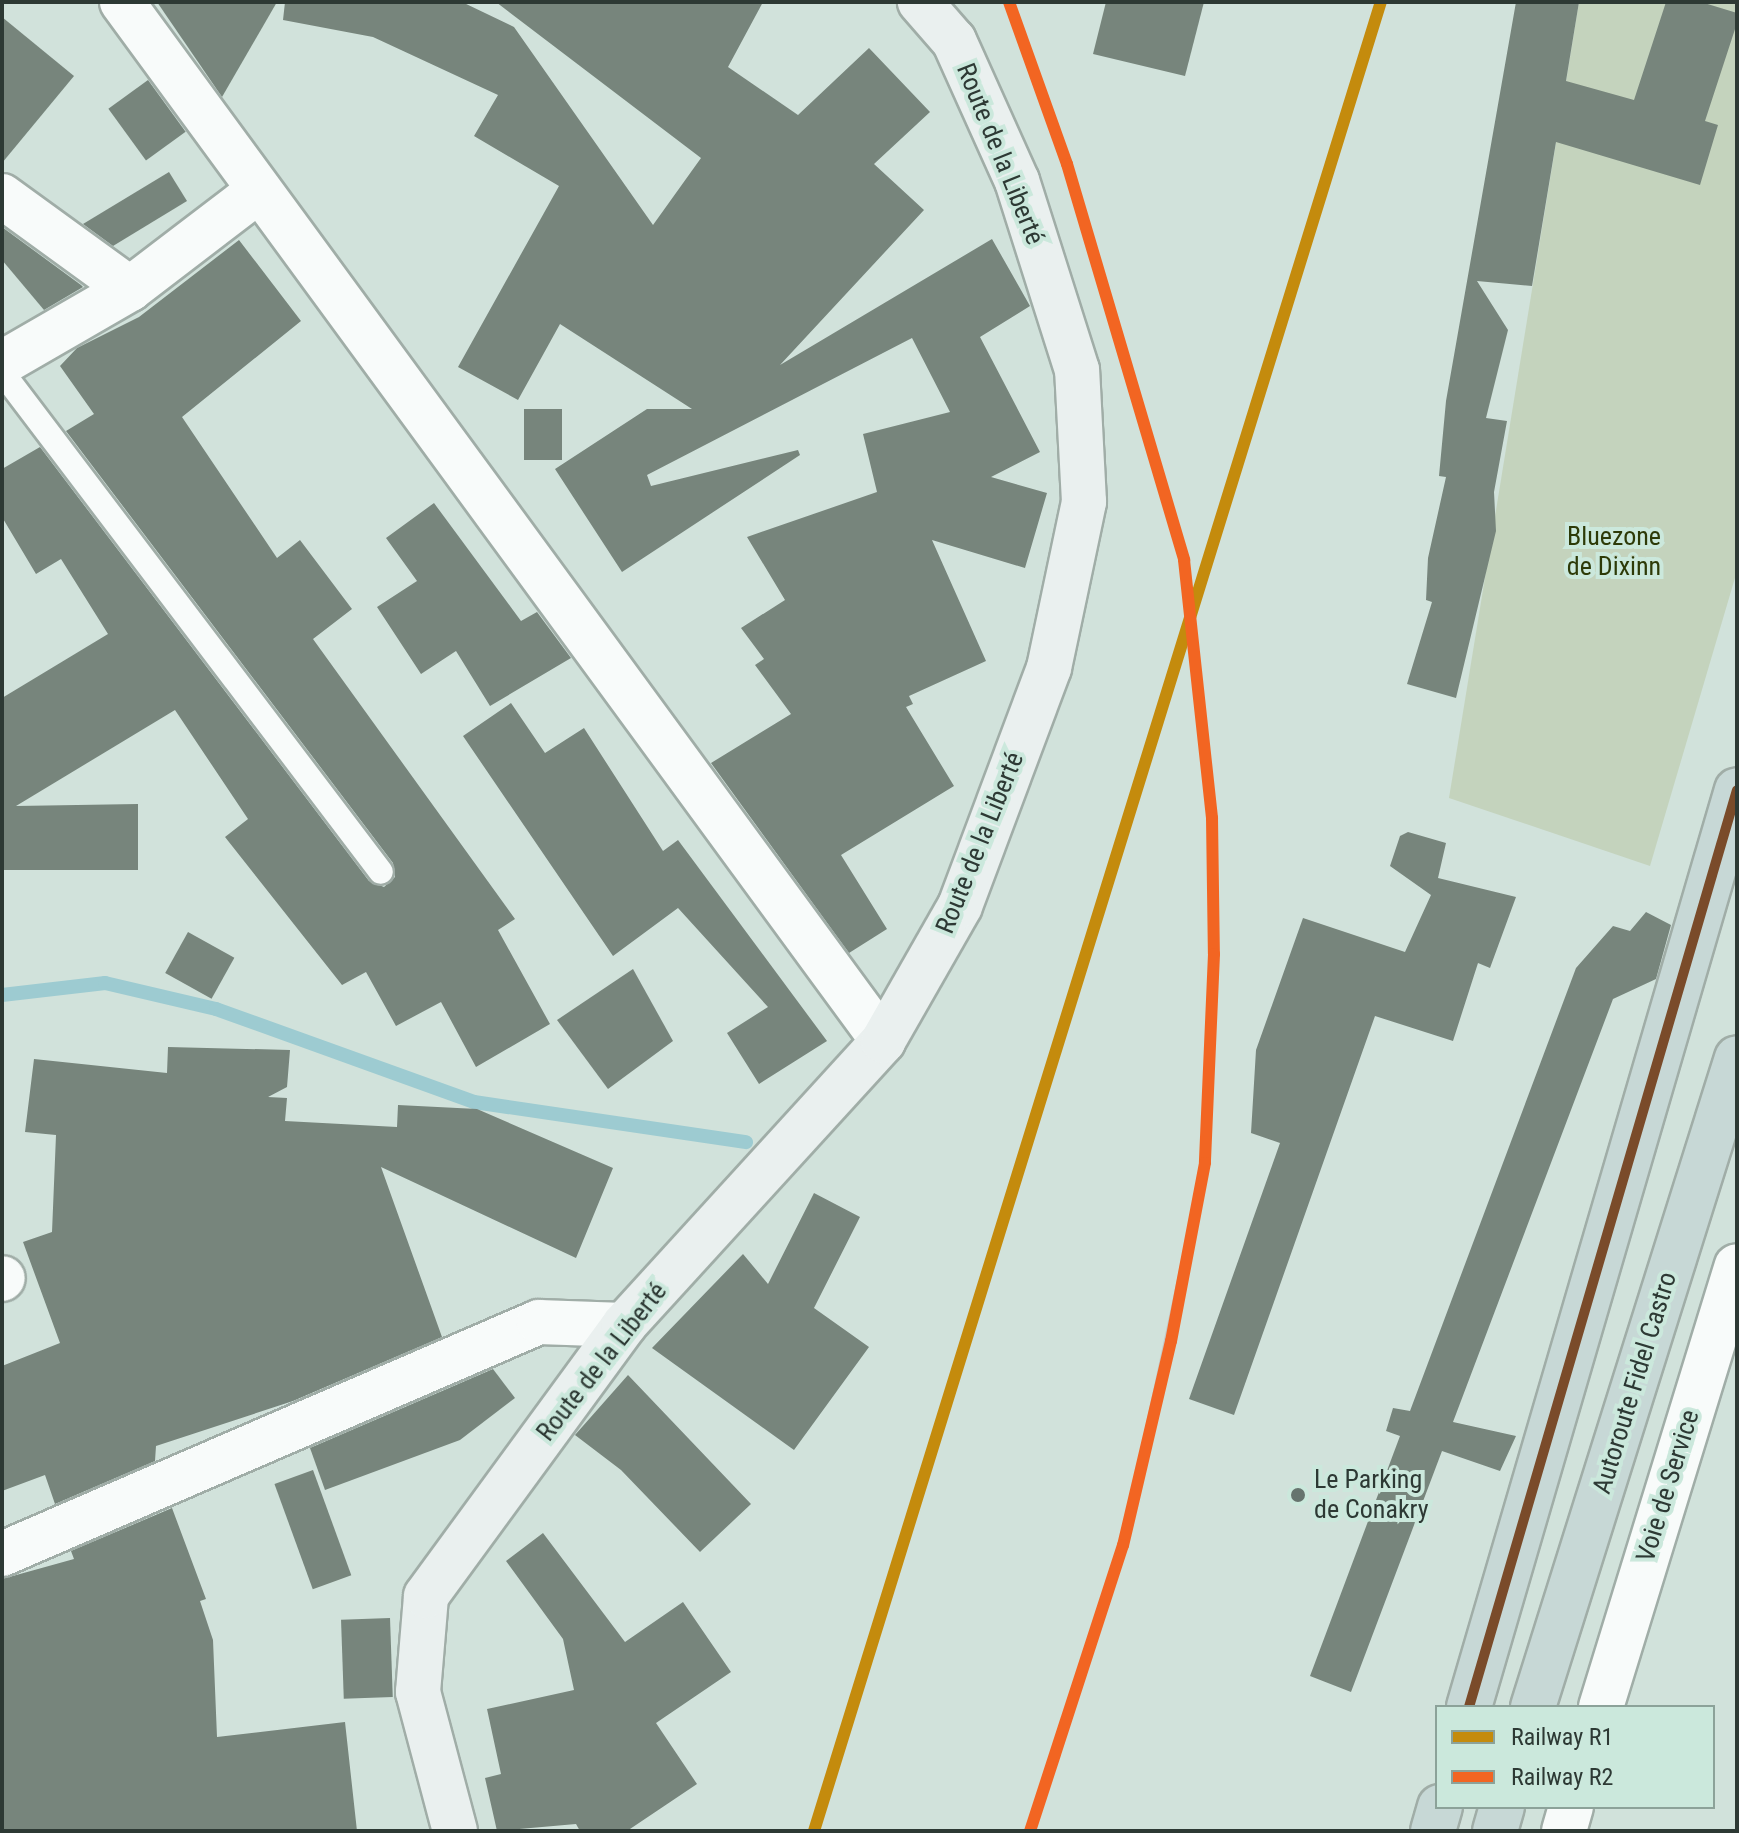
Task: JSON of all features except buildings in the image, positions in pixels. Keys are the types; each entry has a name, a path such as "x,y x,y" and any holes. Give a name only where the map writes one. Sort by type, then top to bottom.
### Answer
{"highway":[{"path":"1470,1705 1737,790"},
{"name":"Autoroute Fidel Castro","path":"1534,1705 1737,1058"},
{"path":"1433,1831 1439,1809"},
{"path":"1495,1831 1501,1809"}],"main road":[{"name":"Route de la Liberté","path":"455,1831 439,1788 418,1692 426,1596 624,1325 883,1041 960,906 1049,668 1084,502 1077,370 1017,181 954,41 920,2"}],"street":[{"path":"122,2 257,192 883,1041"},
{"path":"2,363 130,289 257,192"},
{"path":"2,196 130,289"},
{"name":"Voie de Service","path":"1602,1705 1737,1266"},
{"path":"2,1554 539,1322 624,1325"},
{"path":"1564,1831 1570,1809"}],"lane":[{"path":"2,372 381,872"}],"green space":[{"name":"Bluezone de Dixinn","path":"1579,2 1737,2 1737,571 1650,866 1449,798"}],"waterway":[{"path":"2,995 105,983 216,1009 474,1102 746,1142"}],"railway":[{"path":"1009,2 1067,164 1184,560"},
{"path":"1030,1831 1123,1545 1205,1163 1214,954 1212,818 1198,692"}],"rail line":[{"name":"R2","path":"1009,2 1067,164 1184,560 1212,818 1214,954 1205,1163 1171,1341 1123,1545 1030,1831"},
{"name":"R1","path":"814,1831 1381,2"}],"transit line":[{"path":"1470,1705 1737,790"}],"place":[{"name":"Le Parking de Conakry","path":"1298,1495"}]}
